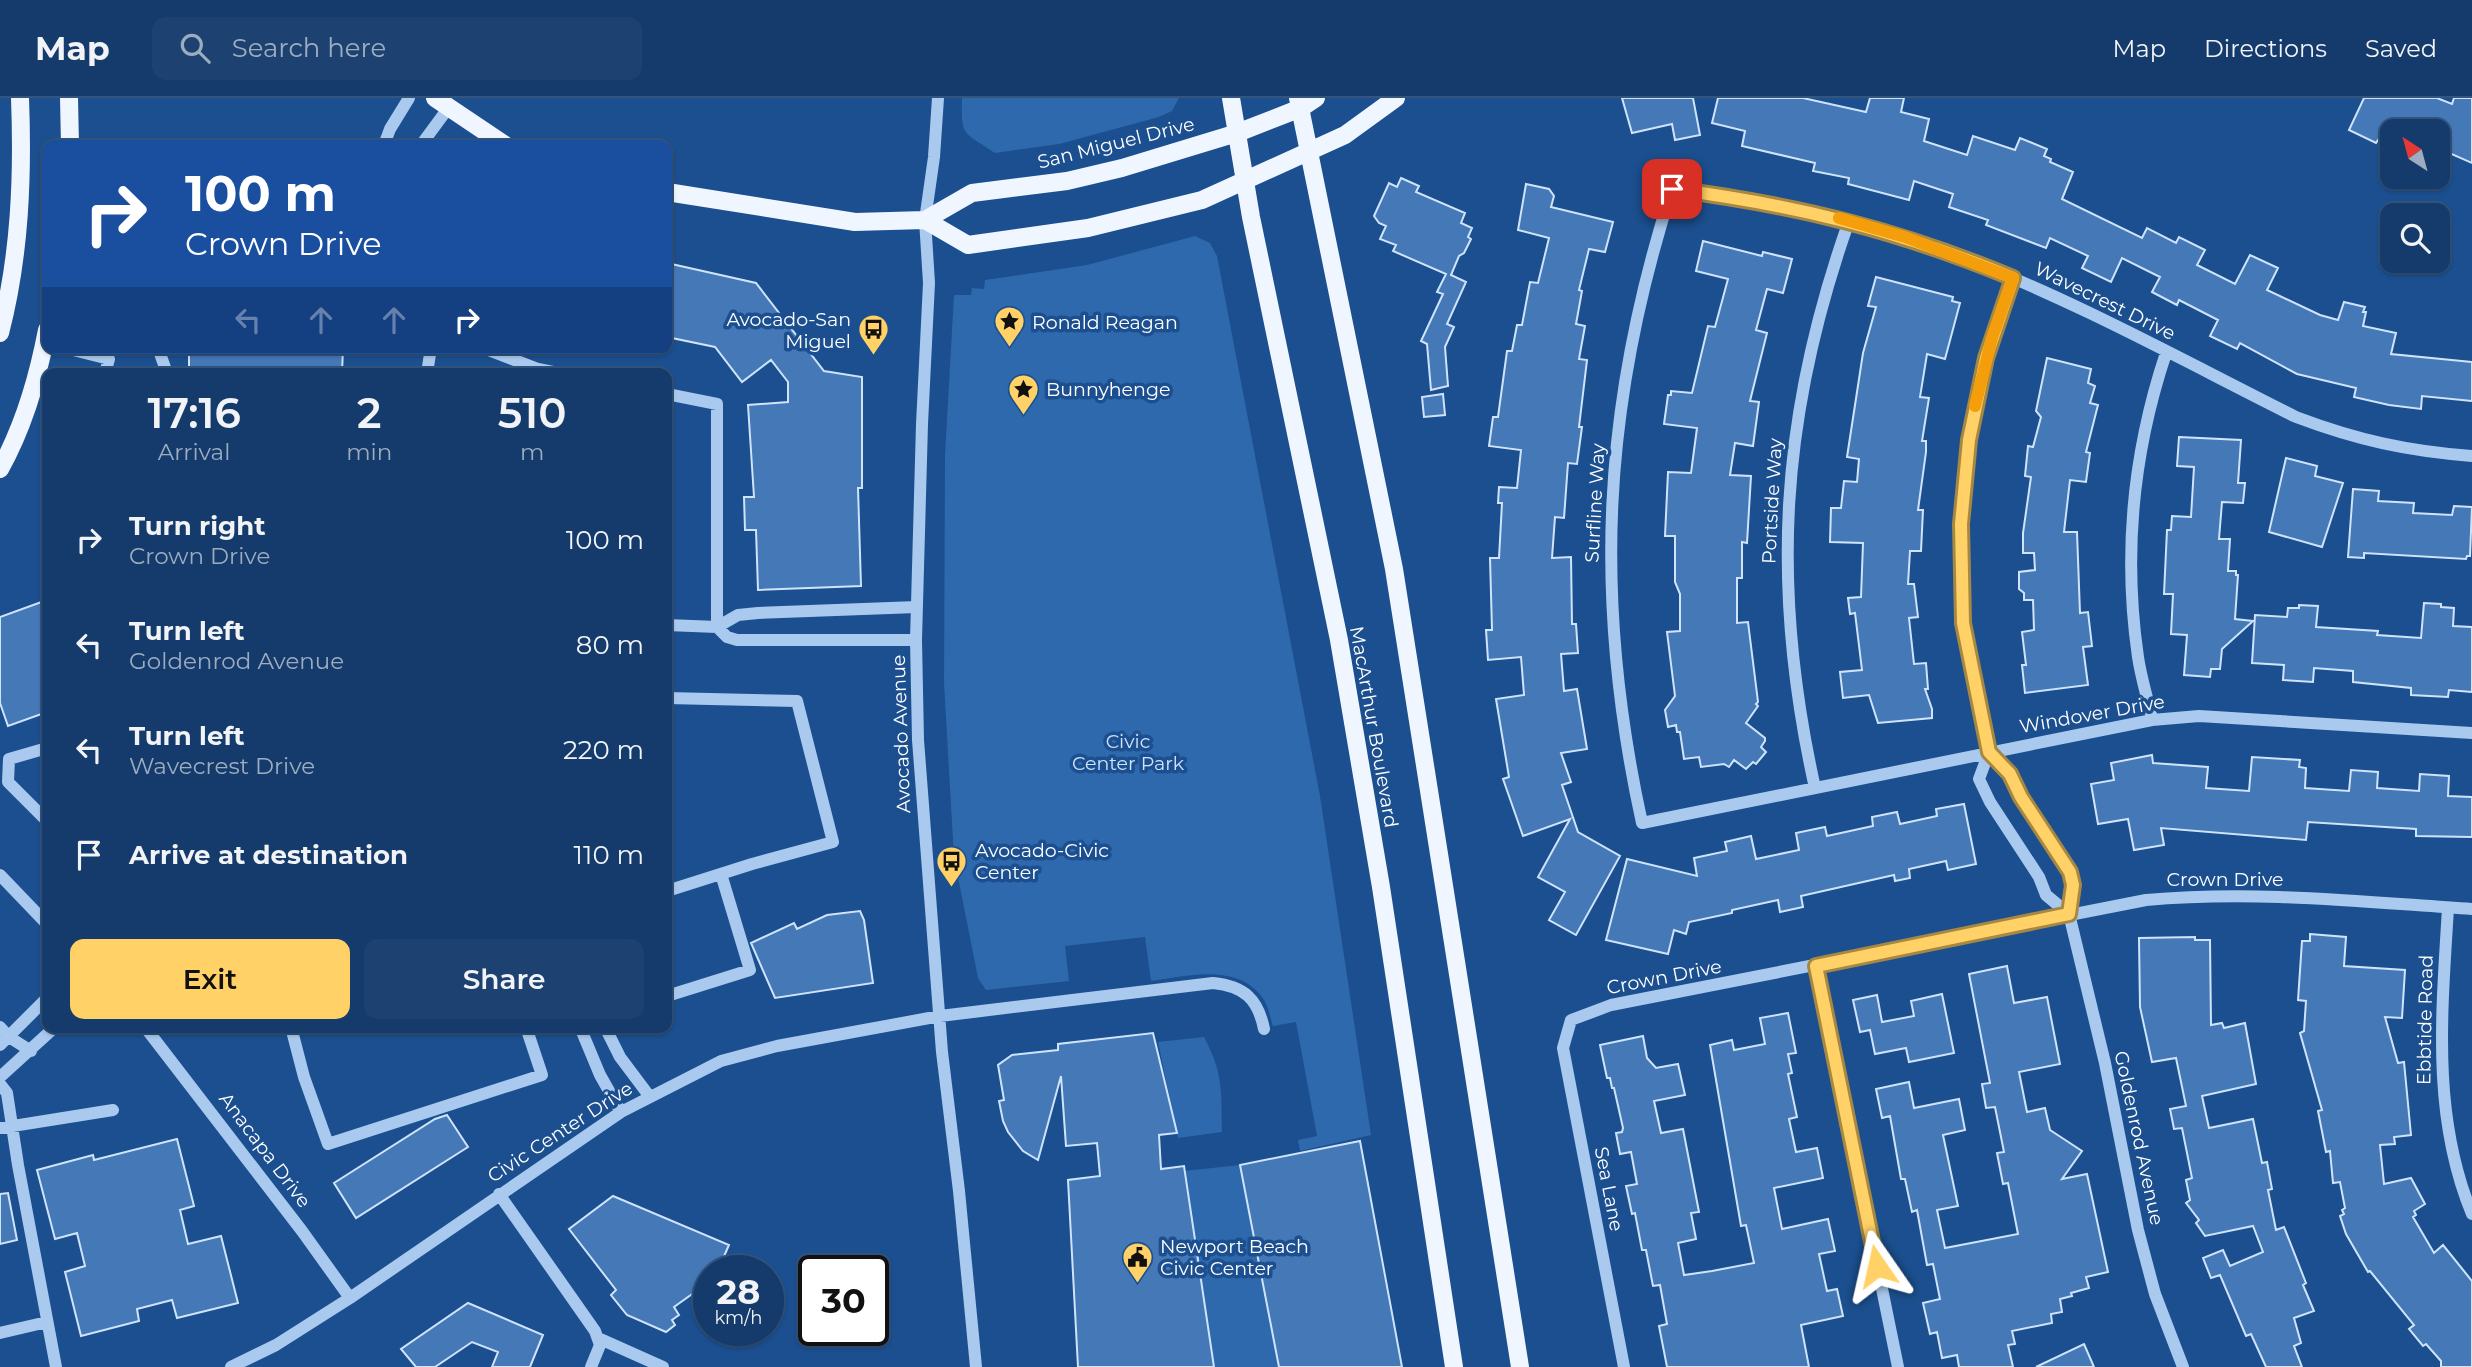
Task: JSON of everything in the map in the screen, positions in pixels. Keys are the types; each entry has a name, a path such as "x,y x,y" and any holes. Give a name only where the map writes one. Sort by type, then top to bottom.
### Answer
{"main road":[{"path":"0,333 10,296 19,215 22,144 20,98"},
{"path":"69,98 70,140"},
{"name":"MacArthur Boulevard","path":"1231,98 1244,183 1339,640 1381,887 1454,1367"},
{"name":"San Miguel Drive","path":"672,193 855,222 925,220 972,193 1067,181 1122,167 1237,133 1316,98"},
{"path":"925,220 968,245 1088,228 1194,202 1244,183 1346,135 1396,98"},
{"path":"442,103 498,140"},
{"path":"1300,103 1394,569 1520,1367"},
{"path":"0,469 42,375"}],"street":[{"path":"386,140 408,98"},
{"name":"Avocado Avenue","path":"938,98 934,157 925,220 929,283 916,640 923,814 940,1016 976,1367"},
{"path":"424,140 442,103"},
{"name":"Wavecrest Drive","path":"1672,189 1791,207 1849,221 1937,248 2013,278 2296,417 2340,434 2386,446 2472,456"},
{"name":"Surfline Way","path":"1642,823 1627,754 1614,650 1611,510 1619,416 1628,359 1640,301 1672,189"},
{"name":"Portside Way","path":"1815,788 1791,646 1787,550 1789,502 1794,442 1808,359 1833,266 1849,221"},
{"name":"Goldenrod Avenue","path":"2013,278 1995,327 1969,440 1961,524 1963,623 1989,752 1979,779 2021,847 2046,895 2069,914"},
{"path":"2152,720 2138,659 2131,597 2130,535 2136,473 2148,412 2166,353"},
{"path":"89,354 109,359 106,368"},
{"path":"499,354 535,368"},
{"path":"672,395 717,404 717,627 727,637 737,640 916,640"},
{"path":"672,625 717,627 738,615 758,613 917,607"},
{"path":"672,698 797,701 833,842 672,889"},
{"name":"Windover Drive","path":"1642,823 2152,720 2199,716 2472,733"},
{"path":"42,749 9,759 8,782 42,816"},
{"name":"Goldenrod Avenue","path":"1989,752 2010,774 2021,797 2070,872 2073,885 2069,914 2105,1063 2146,1262 2165,1325 2183,1367"},
{"path":"672,994 750,970 721,874"},
{"path":"0,875 42,919"},
{"name":"Crown Drive","path":"1572,1020 1611,1005 2146,900 2200,895 2253,895 2472,909"},
{"name":"Ebbtide Road","path":"2448,908 2441,1039 2444,1101 2454,1163 2472,1213"},
{"path":"1816,966 1898,1367"},
{"name":"Civic Center Drive","path":"231,1367 276,1345 350,1298 621,1112 721,1061 776,1046 940,1016 1213,983 1231,985 1245,993 1257,1006 1264,1029"},
{"path":"31,1051 3,1036 42,1002"},
{"name":"Sea Lane","path":"1572,1020 1563,1048 1624,1367"},
{"path":"0,1077 49,1033"},
{"name":"Anacapa Drive","path":"150,1033 295,1220 350,1298"},
{"path":"293,1033 304,1077 328,1144 542,1075 528,1033"},
{"path":"582,1033 600,1075 621,1112"},
{"path":"607,1033 620,1058 650,1097"},
{"path":"0,1084 7,1094 6,1127 56,1367"},
{"path":"6,1127 113,1111"},
{"path":"499,1194 595,1331 600,1345 591,1367"},
{"path":"0,1333 47,1322"},
{"path":"598,1338 663,1367"}],"green space":[{"path":"962,98 1179,98 1172,111 1159,117 1059,144 995,153 966,132 962,120"},
{"name":"Civic Center Park","path":"1195,236 1210,243 1217,256 1320,796 1371,1135 1300,1151 1298,1140 1317,1136 1296,1022 1273,1026 1266,1003 1253,988 1241,980 1227,976 1196,975 1151,981 1145,937 1065,946 1069,981 986,990 978,978 954,857 944,683 945,455 954,295 971,295 972,288 984,289 985,280 1087,265"},
{"path":"1204,1037 1218,1073 1222,1132 1178,1138 1158,1042"},
{"path":"1240,1165 1279,1367 1214,1367 1184,1171"}],"building":[{"path":"1622,98 1693,98 1700,135 1675,140 1672,124 1632,133"},
{"path":"1718,98 1803,98 1866,112 1870,98 1904,98 1901,112 1929,119 1924,141 1967,155 1973,136 2015,150 2020,138 2047,149 2044,156 2051,159 2050,162 2073,172 2062,199 2142,238 2147,228 2176,243 2179,237 2205,250 2197,265 2235,284 2250,255 2278,268 2267,290 2320,315 2338,320 2344,302 2365,307 2363,326 2396,333 2391,354 2472,362 2472,401 2422,396 2421,409 2354,397 2356,388 2297,374 2240,343 2237,349 2210,336 2218,320 2179,300 2177,305 2152,292 2160,277 2122,258 2111,282 2082,268 2088,256 2050,238 2046,248 1986,225 1988,220 1949,207 1953,194 1914,181 1909,200 1848,184 1849,178 1813,171 1815,163 1742,146 1745,131 1712,123"},
{"path":"2364,98 2437,98 2452,104 2454,98 2472,98 2472,163 2450,153 2450,119 2380,119 2380,141 2376,143 2349,130"},
{"path":"1401,178 1419,186 1416,192 1465,213 1461,223 1472,228 1468,237 1471,239 1464,253 1459,256 1451,275 1466,282 1447,324 1454,327 1445,347 1448,386 1431,390 1427,344 1421,341 1443,294 1437,292 1446,274 1393,251 1396,245 1380,239 1386,226 1379,223 1374,216 1389,183 1397,187"},
{"path":"1526,184 1549,189 1554,196 1551,207 1613,222 1605,252 1589,249 1579,290 1582,291 1576,324 1585,326 1579,359 1587,360 1579,427 1582,427 1577,464 1568,463 1564,518 1555,517 1552,558 1571,557 1572,624 1576,624 1578,653 1561,654 1564,691 1577,689 1587,749 1561,753 1571,782 1562,785 1578,832 1620,856 1576,935 1549,920 1565,892 1538,877 1570,819 1523,836 1503,779 1509,777 1496,699 1524,695 1521,657 1488,660 1486,630 1492,630 1490,558 1499,558 1502,503 1498,503 1499,487 1517,488 1521,450 1489,446 1493,417 1498,417 1507,351 1512,351 1517,325 1522,325 1530,282 1538,283 1549,238 1518,230"},
{"path":"1703,241 1762,256 1763,252 1792,259 1783,293 1767,289 1756,330 1767,333 1750,401 1759,402 1753,446 1735,443 1730,475 1751,476 1747,543 1742,542 1742,578 1737,578 1737,623 1748,622 1758,702 1746,723 1765,738 1761,747 1766,752 1756,764 1753,762 1746,769 1734,760 1729,767 1724,764 1701,767 1699,757 1684,759 1680,732 1677,732 1676,725 1668,727 1665,710 1675,696 1667,632 1680,631 1680,594 1675,582 1675,536 1665,536 1668,472 1691,473 1697,428 1664,424 1668,395 1671,395 1671,391 1692,393 1708,326 1715,327 1728,279 1696,271"},
{"path":"672,264 756,283 824,371 862,377 862,488 858,488 861,586 758,590 756,530 745,530 744,497 754,497 748,405 788,402 788,382 771,360 742,382 715,347 672,338"},
{"path":"1876,277 1953,297 1952,301 1960,303 1945,359 1927,354 1920,397 1929,398 1922,441 1926,441 1926,452 1918,510 1923,510 1921,551 1910,551 1908,584 1914,584 1918,617 1909,618 1914,664 1926,663 1928,689 1925,689 1932,709 1932,718 1878,723 1869,695 1843,698 1840,672 1862,670 1855,613 1850,614 1848,598 1861,597 1863,543 1830,542 1831,508 1841,508 1844,481 1857,482 1859,459 1847,457 1863,353 1876,307 1868,306"},
{"path":"189,354 343,354 342,368 189,368"},
{"path":"2047,358 2091,369 2088,383 2095,386 2090,403 2098,405 2086,452 2090,453 2086,482 2070,480 2064,532 2077,532 2080,613 2088,612 2092,646 2083,647 2088,685 2025,693 2022,665 2026,665 2022,632 2034,630 2033,600 2024,600 2024,593 2019,589 2019,572 2035,570 2034,553 2023,553 2031,477 2025,476 2028,446 2033,447 2041,417 2036,411"},
{"path":"1443,394 1445,415 1424,417 1422,397"},
{"path":"2179,437 2241,440 2238,483 2245,483 2243,503 2222,502 2219,539 2230,539 2228,571 2236,571 2238,575 2235,619 2253,621 2222,649 2220,669 2211,669 2210,677 2184,675 2187,635 2171,634 2173,594 2164,594 2167,530 2171,530 2172,516 2191,517 2194,467 2177,466"},
{"path":"2286,458 2317,466 2315,476 2343,483 2322,547 2269,532"},
{"path":"2353,489 2379,491 2378,501 2414,503 2413,513 2452,515 2454,506 2472,507 2470,556 2466,559 2364,553 2364,558 2348,557"},
{"path":"42,602 42,714 8,726 0,703 0,617"},
{"path":"2424,603 2454,608 2453,626 2472,627 2472,692 2449,690 2448,697 2411,695 2411,688 2353,682 2353,671 2314,668 2313,682 2283,680 2284,665 2252,663 2255,615 2287,617 2288,608 2299,608 2299,605 2318,606 2316,627 2378,631 2377,635 2421,638"},
{"path":"2152,755 2153,763 2208,767 2206,788 2249,791 2252,757 2300,760 2299,767 2306,768 2305,788 2349,791 2351,770 2378,772 2377,788 2419,791 2420,774 2449,776 2448,796 2472,797 2472,837 2416,836 2416,829 2308,822 2306,840 2161,828 2164,845 2134,850 2128,819 2098,824 2091,784 2114,780 2111,763"},
{"path":"1964,804 1976,864 1948,870 1946,861 1909,869 1910,878 1895,881 1894,875 1801,896 1803,907 1780,912 1778,900 1689,922 1686,934 1674,930 1668,954 1606,940 1627,859 1697,876 1694,858 1727,851 1725,842 1751,836 1756,859 1799,850 1796,833 1825,827 1827,836 1873,826 1872,817 1897,812 1900,824 1937,816 1936,809"},
{"path":"860,911 864,920 873,983 775,998 751,943 794,923 797,929 827,915"},
{"path":"2310,934 2346,937 2344,966 2405,970 2402,1018 2385,1017 2398,1063 2404,1062 2411,1135 2394,1137 2395,1144 2380,1145 2384,1184 2411,1178 2425,1204 2414,1211 2416,1215 2413,1217 2434,1253 2443,1245 2472,1281 2472,1367 2441,1367 2441,1361 2426,1344 2423,1346 2409,1329 2414,1325 2370,1271 2368,1272 2346,1234 2340,1216 2344,1214 2342,1210 2345,1208 2340,1182 2333,1183 2330,1151 2326,1152 2318,1111 2322,1110 2300,1033 2304,1031 2306,1001 2298,1000 2302,941 2310,941"},
{"path":"2195,937 2195,940 2210,940 2211,1025 2222,1023 2224,1028 2245,1023 2256,1084 2202,1096 2209,1128 2253,1119 2262,1163 2267,1162 2272,1189 2268,1190 2276,1230 2284,1227 2314,1311 2294,1318 2301,1343 2294,1346 2302,1367 2266,1367 2251,1334 2246,1336 2220,1275 2211,1278 2203,1258 2223,1250 2230,1266 2263,1252 2253,1226 2205,1236 2196,1223 2199,1220 2186,1203 2190,1200 2186,1180 2192,1178 2182,1128 2174,1129 2170,1109 2186,1106 2176,1058 2152,1062 2140,1007 2139,938"},
{"path":"2007,966 2014,1003 2047,997 2060,1064 2019,1072 2027,1112 2045,1108 2050,1130 2082,1151 2062,1179 2087,1174 2108,1272 2086,1277 2089,1288 2060,1299 2062,1312 2051,1314 2052,1323 2012,1331 2015,1344 2008,1345 2013,1367 1959,1367 1957,1355 1942,1358 1937,1332 1930,1334 1923,1303 1940,1299 1933,1264 1927,1265 1917,1210 1912,1212 1905,1179 1901,1179 1890,1116 1882,1118 1876,1089 1909,1082 1914,1108 1959,1099 1965,1130 1943,1135 1958,1206 1937,1210 1945,1248 2018,1234 2008,1183 2003,1184 1997,1153 2004,1152 1995,1107 1986,1108 1982,1084 1990,1083 1969,974"},
{"path":"1942,994 1954,1053 1909,1062 1906,1048 1875,1054 1870,1030 1860,1032 1853,1000 1877,995 1882,1022 1914,1016 1911,1001"},
{"path":"1788,1013 1796,1053 1788,1054 1792,1073 1788,1074 1797,1117 1789,1119 1796,1152 1817,1148 1823,1178 1774,1188 1782,1229 1828,1219 1835,1251 1819,1254 1827,1291 1837,1289 1843,1316 1801,1325 1809,1367 1667,1367 1659,1326 1667,1324 1660,1285 1653,1286 1646,1250 1642,1250 1635,1213 1632,1214 1626,1186 1637,1184 1631,1152 1620,1154 1616,1133 1622,1132 1623,1128 1600,1045 1643,1036 1647,1058 1656,1068 1678,1064 1685,1095 1654,1101 1661,1133 1683,1129 1699,1212 1691,1213 1696,1239 1678,1243 1684,1275 1712,1271 1754,1263 1746,1225 1741,1226 1710,1045 1732,1040 1734,1050 1765,1044 1760,1018"},
{"path":"1153,1033 1177,1133 1159,1135 1161,1169 1184,1166 1214,1367 1078,1367 1068,1180 1100,1176 1097,1143 1066,1146 1061,1076 1038,1160 1023,1151 1003,1121 999,1101 1004,1100 998,1065 1012,1055 1058,1050 1058,1044"},
{"path":"447,1115 468,1147 356,1218 334,1183 435,1119"},
{"path":"177,1139 194,1206 180,1210 188,1244 221,1236 238,1303 177,1318 172,1300 137,1309 139,1321 81,1336 65,1272 85,1266 77,1233 55,1239 37,1170 93,1155 94,1160"},
{"path":"1360,1141 1402,1367 1279,1367 1240,1165"},
{"path":"8,1193 17,1240 0,1244 0,1194"},
{"path":"613,1196 729,1245 725,1255 693,1255 693,1293 674,1307 679,1315 672,1320 675,1325 666,1332 627,1315 611,1295 616,1290 569,1229"},
{"path":"468,1303 543,1335 530,1367 492,1367 498,1352 472,1342 435,1367 416,1367 401,1349"},
{"path":"2084,1344 2094,1367 2036,1367"}],"slow traffic":[{"path":"1839,218 1905,237 2013,278 1998,317 1975,406"}],"place":[{"name":"Ronald Reagan","path":"1009,349"},
{"name":"Avocado-San Miguel","path":"874,357"},
{"name":"Bunnyhenge","path":"1023,416"},
{"name":"Avocado-Civic Center","path":"952,888"},
{"name":"Newport Beach Civic Center","path":"1137,1284"}],"route":[{"path":"1672,189 1791,207 1849,221 1905,237 2013,278 1986,358 1969,440 1961,524 1963,623 1989,752 2010,774 2021,797 2070,872 2073,885 2069,914 1816,966 1877,1266"}]}
